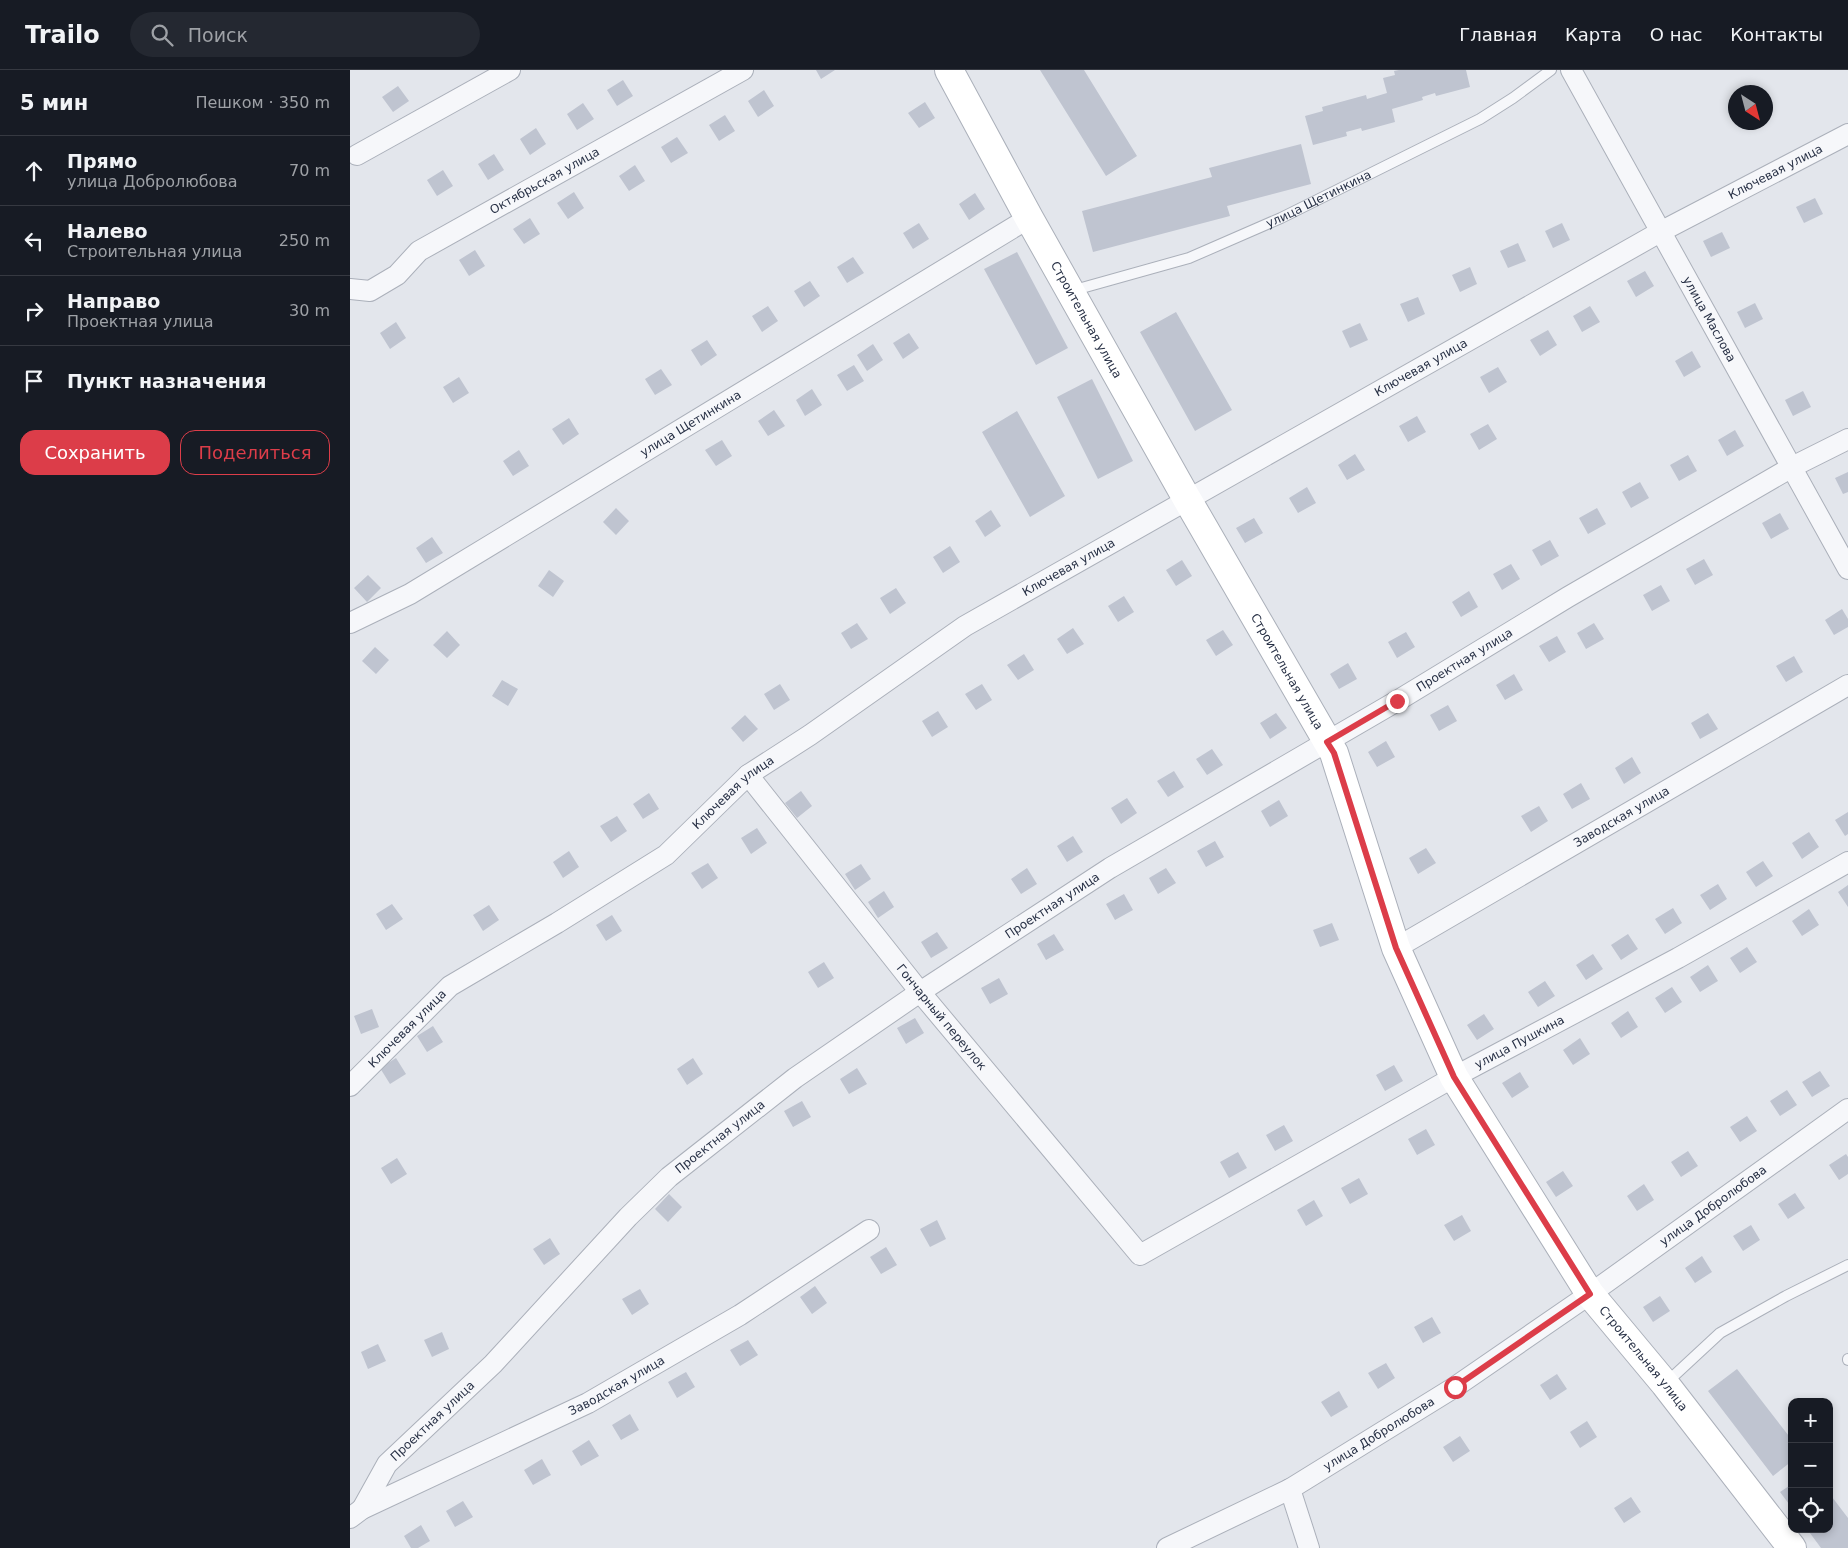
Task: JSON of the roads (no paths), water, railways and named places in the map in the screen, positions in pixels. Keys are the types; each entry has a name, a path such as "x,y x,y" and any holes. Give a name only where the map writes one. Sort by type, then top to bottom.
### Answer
{"street":[{"path":"357,155 510,70"},
{"name":"Октябрьская улица","path":"350,289 370,291 397,275 419,251 743,70"},
{"name":"Строительная улица","path":"949,70 1029,218 1187,499 1334,753 1396,948 1454,1077 1590,1294 1664,1384 1792,1548"},
{"name":"улица Маслова","path":"1571,70 1848,569"},
{"name":"Ключевая улица","path":"350,1086 450,986 557,923 666,855 748,775 810,735 965,626 1660,232 1848,134"},
{"name":"улица Щетинкина","path":"350,623 410,594 1029,218"},
{"name":"Проектная улица","path":"356,1514 387,1464 493,1364 628,1218 669,1177 795,1078 920,992 1110,868 1397,701 1792,467 1848,439"},
{"name":"Заводская улица","path":"1396,948 1848,685"},
{"name":"Гончарный переулок","path":"748,775 920,992 1140,1255"},
{"name":"улица Пушкина","path":"1140,1255 1454,1077 1678,958 1848,862"},
{"name":"улица Добролюбова","path":"1167,1548 1290,1489 1455,1387 1590,1294 1848,1109"},
{"name":"Заводская улица","path":"356,1514 588,1403 740,1315 869,1230"},
{"path":"1290,1489 1309,1548"}],"lane":[{"name":"улица Щетинкина","path":"1070,291 1190,258 1281,218 1480,119 1552,70"},
{"path":"1664,1384 1720,1333 1786,1296 1848,1265"}]}
